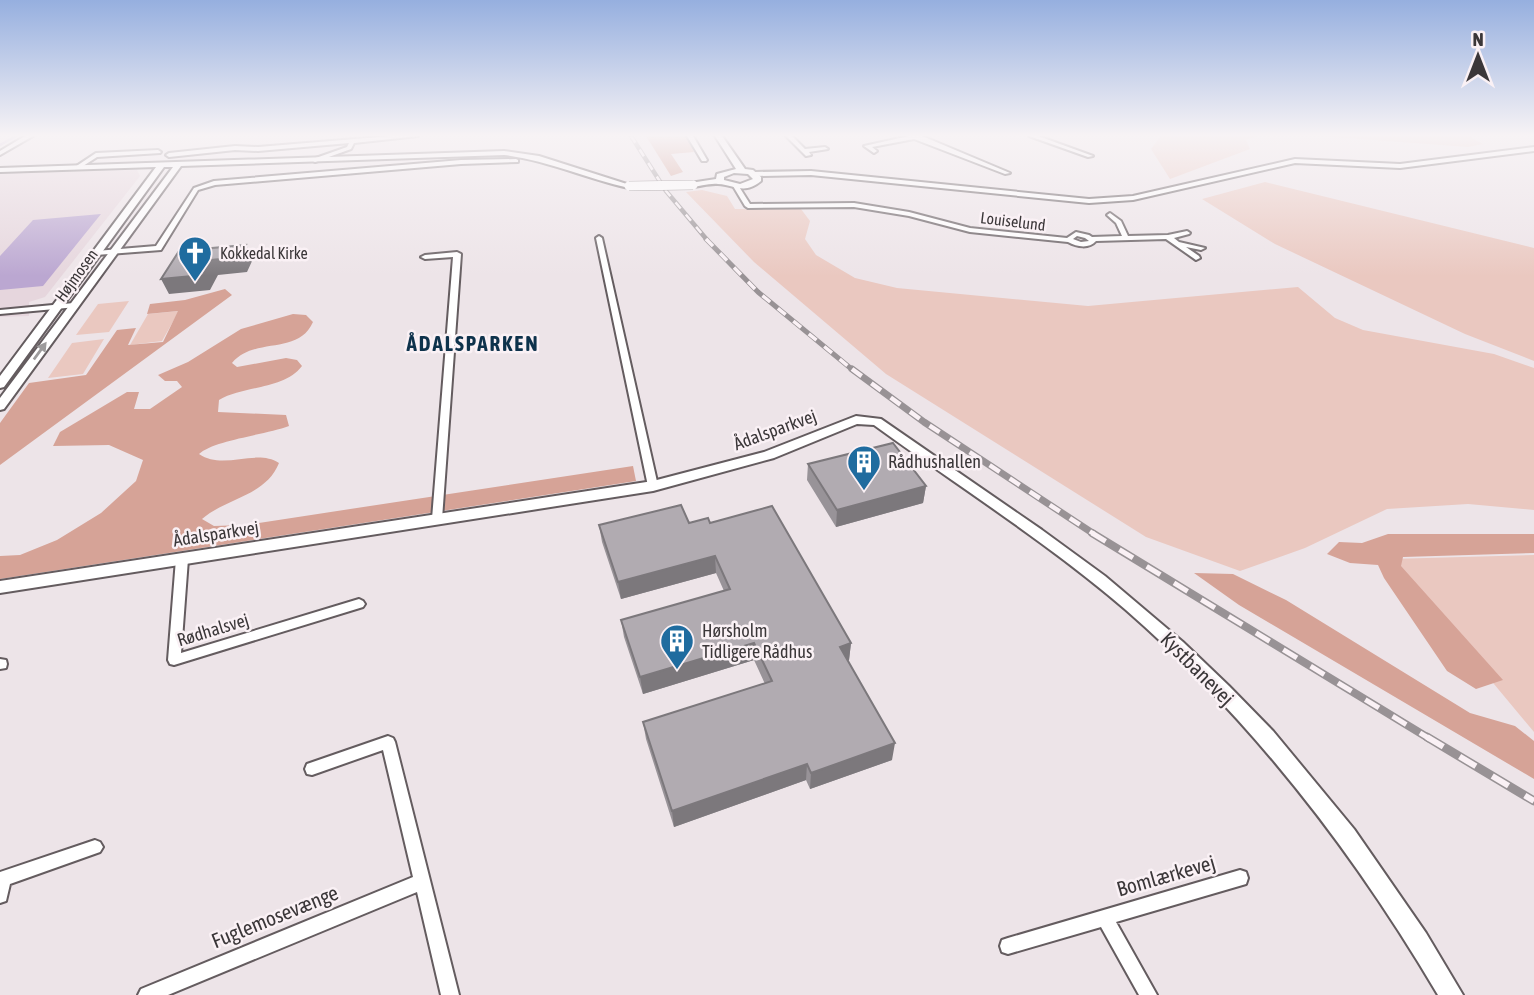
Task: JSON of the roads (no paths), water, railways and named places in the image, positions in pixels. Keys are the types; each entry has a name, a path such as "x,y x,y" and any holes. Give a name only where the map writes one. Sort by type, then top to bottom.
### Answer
{"street":[{"name":"Højmosen","path":"0,384 149,182"},
{"name":"Højmosen","path":"0,406 165,182"},
{"path":"96,253 158,248 196,190 222,182"},
{"path":"614,182 629,186 710,182"},
{"path":"725,182 736,186 749,185"},
{"path":"748,204 751,182"},
{"path":"902,182 1089,201 1133,198 1203,182"},
{"path":"736,186 748,204"},
{"name":"Louiselund","path":"748,204 854,205 909,214 970,230 1070,240 1071,236 1079,234 1092,239 1125,236"},
{"path":"1110,215 1119,222 1125,236 1187,233"},
{"path":"1168,236 1196,258"},
{"path":"599,238 653,486"},
{"path":"1179,244 1201,248"},
{"path":"425,257 457,254 437,519"},
{"path":"0,312 74,305"},
{"name":"Ådalsparkvej","path":"0,587 653,486 769,455 856,420 867,419"},
{"name":"Kystbanevej","path":"867,419 877,422 1083,569 1130,605 1186,655 1312,790 1373,873 1451,995"},
{"name":"Rødhalsvej","path":"183,559 174,660 359,604"},
{"path":"312,769 388,742 450,995"},
{"path":"0,895 3,879 95,846"},
{"name":"Bomlærkevej","path":"1008,946 1240,878"},
{"name":"Fuglemosevænge","path":"146,995 421,881"},
{"name":"Bomlærkevej","path":"1105,918 1148,995"}],"railway":[{"path":"661,182 708,241"},
{"path":"706,239 758,292 854,371"},
{"path":"852,369 924,422 1094,534"},
{"path":"1092,533 1430,739"},
{"path":"1427,737 1534,801"}],"place":[{"name":"Kokkedal Kirke","path":"195,283"},
{"name":"Rådhushallen","path":"864,492"},
{"name":"Hørsholm Tidligere Rådhus","path":"677,671"}],"district":[{"name":"ÅDALSPARKEN","path":"473,344"}]}
